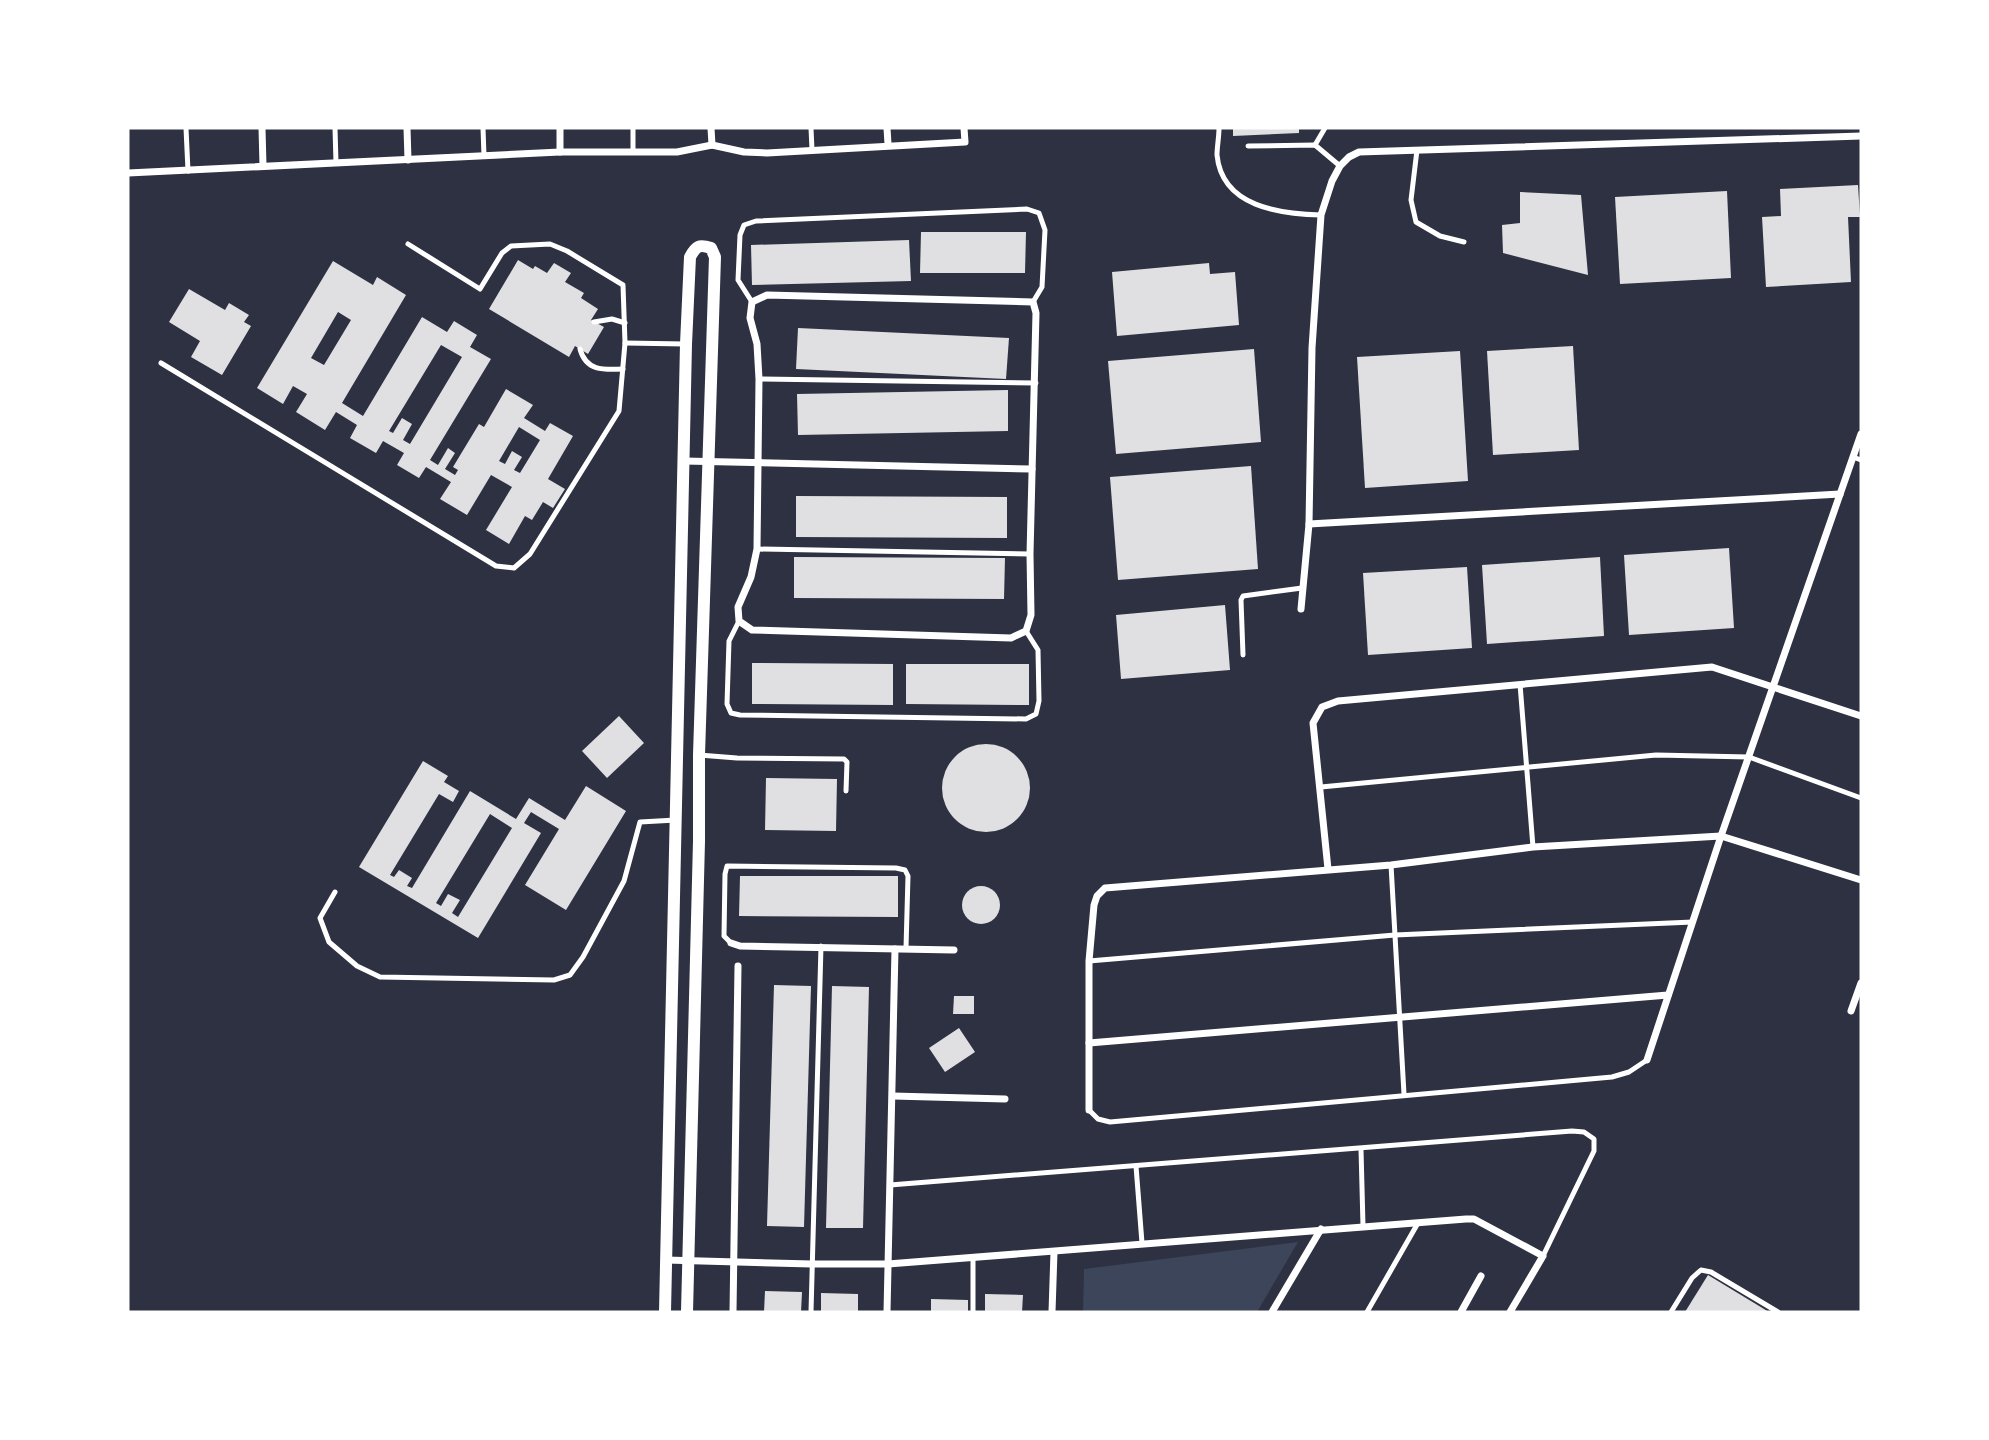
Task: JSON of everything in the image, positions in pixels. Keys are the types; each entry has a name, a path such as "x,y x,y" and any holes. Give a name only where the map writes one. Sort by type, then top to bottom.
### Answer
{"street":[{"path":"262,128 263,166"},
{"path":"407,128 408,160"},
{"path":"559,128 560,152"},
{"path":"711,128 712,145"},
{"path":"887,128 888,145"},
{"path":"128,173 560,152 677,152 712,145 744,152 767,153 965,142 964,128"},
{"path":"1301,609 1309,524 1312,348 1321,215 1332,181 1340,166 1349,157 1359,152 1861,136"},
{"path":"665,1312 686,344 690,257 696,247 702,245 711,248 715,257 699,755 687,1312"},
{"path":"767,295 1033,302 1036,313 1031,615 1026,631 1011,638 765,631 751,630 739,621 738,607 751,577 757,548 759,379 757,344 750,318 752,302 767,295"},
{"path":"1647,1060 1721,836 1840,494 1857,459 1861,434"},
{"path":"684,461 1032,469"},
{"path":"1309,524 1840,494"},
{"path":"1328,869 1313,723 1322,707 1338,701 1712,667 1861,716"},
{"path":"1089,1110 1089,961 1094,905 1097,896 1105,888 1391,865 1533,847 1721,836 1861,880"},
{"path":"731,943 740,946 954,950"},
{"path":"887,1312 895,949"},
{"path":"733,1312 738,966"},
{"path":"1851,1011 1861,983"},
{"path":"1089,1043 1668,995"},
{"path":"893,1096 1005,1099"},
{"path":"666,1260 888,1264 1474,1219 1543,1256 1510,1312"},
{"path":"1272,1312 1321,1230"},
{"path":"1052,1312 1054,1252"},
{"path":"1461,1312 1481,1276"}],"lane":[{"path":"186,128 188,171"},
{"path":"335,128 337,163"},
{"path":"483,128 484,156"},
{"path":"632,128 633,152"},
{"path":"811,128 812,150"},
{"path":"1219,128 1217,157 1228,186 1250,203 1290,214 1321,215"},
{"path":"1315,145 1325,128"},
{"path":"1248,146 1315,145 1340,166"},
{"path":"1417,150 1411,200 1416,222 1440,236 1464,242"},
{"path":"752,302 738,280 740,234 744,225 756,221 1027,209 1040,213 1045,230 1042,287 1033,302"},
{"path":"161,363 496,566 514,568 530,554 619,411 625,343 623,285 567,251 550,244 511,246 502,253 480,289 408,244"},
{"path":"594,322 612,319 625,323"},
{"path":"625,343 686,344"},
{"path":"580,349 582,358 591,367 603,370 623,369"},
{"path":"759,379 1035,383"},
{"path":"757,548 1030,554"},
{"path":"1243,655 1243,596 1302,588"},
{"path":"739,621 729,641 727,704 731,713 740,715 1026,719 1036,714 1039,701 1038,650 1026,631"},
{"path":"1520,684 1533,847"},
{"path":"699,755 844,760 847,762 846,791"},
{"path":"1321,787 1656,755 1749,757 1861,798"},
{"path":"335,892 320,918 329,942 357,967 380,976 554,980 570,975 589,946 624,881 640,822 676,820"},
{"path":"1391,865 1404,1094"},
{"path":"731,943 724,936 727,866 896,868 905,870 908,876 906,948"},
{"path":"1089,961 1395,935 1693,922"},
{"path":"811,1312 821,946"},
{"path":"1089,1110 1098,1119 1110,1122 1612,1077 1629,1072 1647,1060"},
{"path":"890,1185 1572,1131 1590,1135 1594,1139 1594,1151 1543,1256"},
{"path":"1361,1149 1363,1226"},
{"path":"1136,1166 1142,1243"},
{"path":"1367,1312 1418,1223"},
{"path":"973,1258 973,1312"},
{"path":"1671,1312 1692,1278 1701,1270 1711,1272 1778,1312"}],"shaded area":[{"path":"1298,1242 1257,1312 1083,1312 1084,1269"}],"building":[{"path":"1233,128 1299,128 1299,133 1233,136"},
{"path":"1858,185 1860,217 1848,217 1851,282 1766,287 1762,217 1781,216 1780,189"},
{"path":"1727,191 1731,278 1620,284 1615,197"},
{"path":"1520,192 1581,195 1588,275 1503,253 1502,225 1520,223"},
{"path":"921,232 1026,232 1025,273 920,273"},
{"path":"909,240 911,281 752,285 751,245"},
{"path":"518,260 547,273 554,263 571,273 565,282 584,293 581,298 598,309 591,320 604,327 588,354 575,346 569,357 489,309"},
{"path":"333,261 373,285 377,277 406,295 342,403 363,416 422,317 447,332 454,321 477,335 470,347 491,359 430,460 438,465 448,448 455,453 445,469 455,475 458,470 453,467 479,424 484,427 506,389 533,405 524,418 545,431 550,423 573,436 548,479 565,489 553,508 543,502 532,520 525,516 509,544 486,530 512,487 491,475 467,515 440,499 451,482 426,467 419,478 397,465 404,453 383,441 376,453 350,438 357,425 336,412 325,430 296,412 307,394 293,386 283,404 257,388","holes":["338,312 351,320 324,365 311,358","441,345 462,357 410,444 403,440 412,424 402,418 393,433 389,431","519,427 540,440 520,473 514,470 522,457 512,451 505,464 499,461"]},
{"path":"1209,263 1210,274 1235,272 1239,325 1117,336 1112,272"},
{"path":"189,289 225,310 229,303 249,315 244,322 251,326 222,375 191,357 200,341 169,322"},
{"path":"798,328 1009,338 1006,379 796,369"},
{"path":"1573,346 1579,450 1493,455 1487,351"},
{"path":"1254,349 1261,442 1116,454 1108,361"},
{"path":"1460,351 1468,481 1365,488 1357,357"},
{"path":"1008,390 1008,431 798,435 797,394"},
{"path":"1251,466 1258,569 1118,580 1110,477"},
{"path":"796,496 1007,497 1007,538 796,537"},
{"path":"1729,548 1734,628 1629,635 1624,555"},
{"path":"794,557 1005,558 1004,599 794,598"},
{"path":"1600,557 1604,636 1487,644 1482,565"},
{"path":"1467,567 1472,648 1368,655 1363,573"},
{"path":"1225,605 1230,670 1121,679 1116,615"},
{"path":"752,663 893,664 893,705 752,704"},
{"path":"906,664 1029,664 1029,705 906,704"},
{"path":"619,716 644,743 607,778 582,751"},
{"path":"986,744 1011,751 1023,763 1030,788 1023,813 1011,825 986,832 961,825 949,813 942,788 949,763 961,751"},
{"path":"423,761 448,776 444,782 459,791 453,802 439,794 390,875 394,877 399,870 412,878 407,886 412,888 470,791 516,819 529,798 565,820 586,786 626,811 566,910 525,885 559,829 531,812 524,823 541,833 478,938 359,867","holes":["490,814 512,828 458,917 452,913 460,900 448,894 441,906 436,903"]},
{"path":"766,778 837,779 836,831 765,830"},
{"path":"740,876 898,876 898,917 739,916"},
{"path":"981,886 995,891 1000,905 995,919 981,924 967,919 962,905 967,891"},
{"path":"774,985 811,986 804,1227 767,1226"},
{"path":"832,986 869,987 863,1228 826,1228"},
{"path":"954,996 974,996 974,1014 953,1014"},
{"path":"959,1028 975,1052 945,1072 929,1048"},
{"path":"1708,1275 1769,1312 1685,1312"},
{"path":"765,1291 802,1292 801,1312 764,1312"},
{"path":"821,1293 858,1294 858,1312 821,1312"},
{"path":"985,1294 1023,1295 1022,1312 985,1312"},
{"path":"931,1299 968,1300 968,1312 931,1312"}]}
